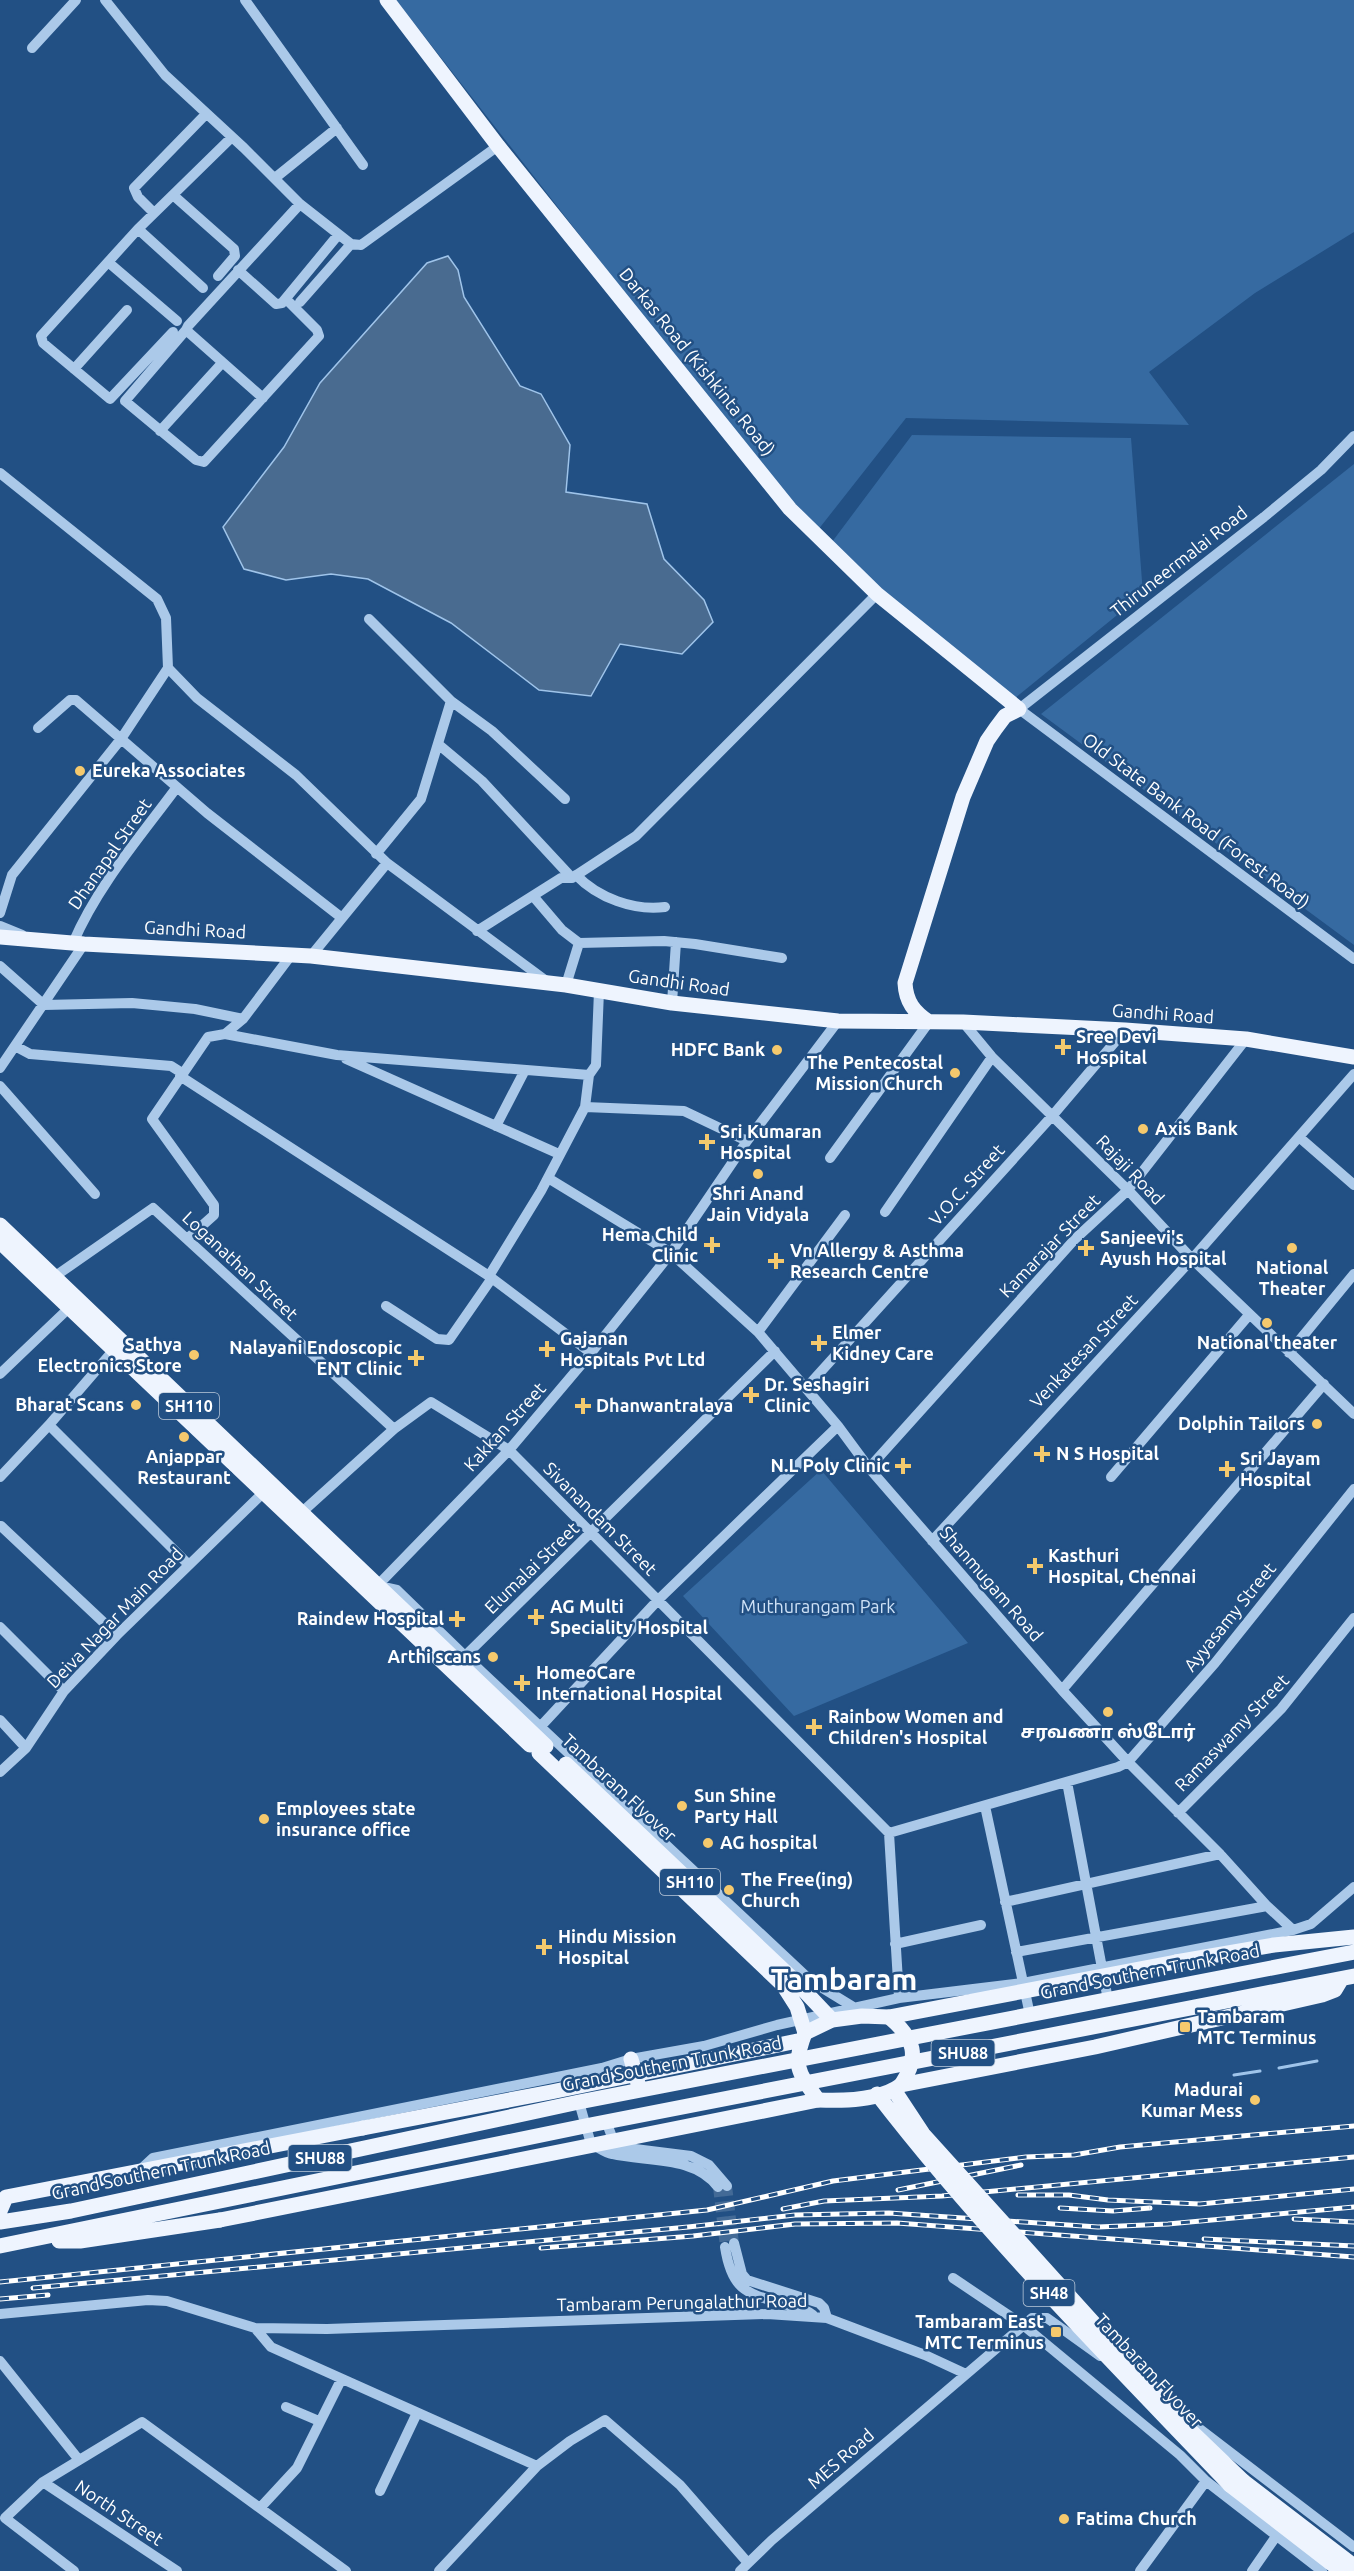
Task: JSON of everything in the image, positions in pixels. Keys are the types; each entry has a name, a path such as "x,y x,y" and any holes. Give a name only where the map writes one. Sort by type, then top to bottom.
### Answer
{"main road":[{"name":"Darkas Road (Kishkinta Road)","path":"387,0 498,146 790,509 877,594 1019,709"},
{"path":"930,1022 912,1007 906,997 905,983 963,797 987,741 1005,716 1019,709"},
{"name":"Gandhi Road","path":"0,937 292,954 567,985 672,1003 838,1021 963,1022 1125,1030 1246,1039 1354,1057"},
{"name":"SH110","path":"0,1225 54,1277 117,1346 263,1494 380,1595"},
{"name":"SH110","path":"2,1249 69,1308 117,1346 301,1513 380,1595"},
{"name":"Tambaram Flyover","path":"380,1595 795,1981 832,2020"},
{"name":"Tambaram Flyover","path":"380,1595 783,1985 797,2007 803,2036"},
{"path":"0,2211 6,2197 551,2092 803,2036 832,2020 862,2016 890,2017 1274,1945 1354,1937"},
{"name":"Grand Southern Trunk Road","path":"0,2222 71,2211 579,2102 1354,1952"},
{"path":"26,2241 80,2241 220,2220 818,2100 858,2099 897,2087 1095,2047 1322,1995 1335,1990 1348,1978"},
{"name":"SHU88","path":"0,2246 606,2121 1348,1978"},
{"path":"890,2017 905,2030 912,2048 910,2070 897,2087"},
{"path":"803,2036 797,2050 798,2069 818,2100"},
{"path":"631,2059 640,2090"},
{"name":"Tambaram Flyover","path":"897,2087 923,2134 1193,2433 1243,2481 1342,2563"},
{"name":"Tambaram Flyover","path":"877,2094 921,2152 1019,2261 1230,2485 1342,2563"}],"street":[{"path":"32,48 76,0"},
{"path":"105,0 165,75 300,204 351,243 361,245 498,146"},
{"path":"245,0 363,165"},
{"path":"154,213 138,197 134,188 206,114"},
{"path":"275,178 337,128"},
{"path":"108,262 175,326 110,399 43,343 41,336 108,262 138,229 231,138"},
{"path":"173,195 234,249 235,256 218,276"},
{"path":"286,299 317,330 319,336 204,462 196,460 125,401 238,270 300,204"},
{"path":"138,229 203,288"},
{"path":"238,270 276,304 282,303 338,235"},
{"path":"300,302 351,243"},
{"path":"74,369 127,310"},
{"path":"186,330 263,398"},
{"path":"160,431 222,363"},
{"name":"Thiruneermalai Road","path":"1019,709 1264,517 1321,470 1354,436"},
{"path":"0,473 157,599 166,618 168,668 121,739 12,875 0,913"},
{"path":"477,931 561,878 574,876 636,836 877,594"},
{"path":"369,619 451,701 492,731 565,799"},
{"path":"168,668 197,698 296,775 376,854 550,984"},
{"path":"38,728 73,699 177,787 342,918"},
{"path":"376,854 421,799 451,701"},
{"name":"Old State Bank Road (Forest Road)","path":"1019,709 1354,958"},
{"path":"438,744 482,782 574,876 594,891 650,909 665,907"},
{"name":"Dhanapal Street","path":"0,1068 44,1005 78,943 89,909 177,787"},
{"path":"311,956 387,863"},
{"path":"533,896 562,930 579,943 676,942 782,958"},
{"path":"0,926 28,938"},
{"path":"672,1003 676,942"},
{"path":"567,985 579,943"},
{"path":"225,1034 243,1019 292,954"},
{"path":"0,966 44,1005 132,1003 195,1009 243,1019"},
{"path":"386,1306 437,1339 449,1340 490,1277 548,1178 585,1107 589,1075 596,1065 599,991"},
{"name":"Kakkan Street","path":"380,1595 509,1450 671,1253 747,1141 838,1021"},
{"path":"830,1158 930,1022"},
{"name":"Rajaji Road","path":"963,1022 992,1057 1128,1190 1191,1259 1354,1413"},
{"name":"V.O.C. Street","path":"806,1388 1053,1115 1125,1030"},
{"path":"187,1239 214,1215 214,1205 152,1119 208,1037 225,1034 337,1055 589,1075"},
{"name":"Kamarajar Street","path":"869,1468 1075,1239 1128,1190 1246,1039"},
{"path":"15,1046 30,1054 171,1066 181,1075 490,1277 591,1353"},
{"path":"337,1055 559,1154"},
{"path":"885,1212 992,1057"},
{"path":"496,1126 525,1070"},
{"name":"Venkatesan Street","path":"932,1541 1191,1259 1354,1074"},
{"path":"0,1086 95,1194"},
{"path":"585,1107 684,1111 747,1141"},
{"path":"1299,1137 1354,1185"},
{"name":"Shanmugam Road","path":"548,1178 671,1253 758,1332 838,1426 869,1468 1062,1690 1128,1762 1293,1930"},
{"name":"Loganathan Street","path":"54,1277 153,1208 394,1429"},
{"path":"758,1332 845,1215"},
{"path":"1289,1353 1354,1274"},
{"path":"0,1374 69,1308"},
{"path":"1111,1477 1249,1315"},
{"path":"0,1476 49,1425 117,1346"},
{"name":"Elumalai Street","path":"465,1656 775,1351"},
{"path":"1062,1690 1324,1384"},
{"name":"Sivanandam Street","path":"301,1513 394,1429 431,1402 509,1450 889,1833"},
{"path":"49,1425 188,1564"},
{"path":"541,1726 658,1600 838,1426"},
{"name":"Ayyasamy Street","path":"1128,1762 1215,1663 1354,1489"},
{"name":"Deiva Nagar Main Road","path":"0,1772 26,1748 64,1691 188,1564 263,1494"},
{"path":"0,1526 117,1635"},
{"path":"380,1595 397,1590 811,1981 855,2008"},
{"name":"Ramaswamy Street","path":"1178,1813 1281,1709 1354,1618"},
{"path":"0,1627 64,1691"},
{"path":"0,1720 26,1748"},
{"path":"899,1998 889,1833 1118,1767 1128,1762"},
{"path":"1067,1782 1108,2000"},
{"path":"985,1806 1029,2014"},
{"path":"1005,1902 1220,1854"},
{"path":"139,2171 153,2158 483,2093 631,2059 704,2046 777,2025 899,1998 1023,1983 1293,1930 1311,1924 1354,1887"},
{"path":"1016,1952 1267,1906"},
{"path":"895,1944 981,1925"},
{"path":"579,2102 591,2144 610,2154 682,2163 722,2187 709,2165 691,2156 615,2145 606,2121"},
{"path":"730,2245 728,2270 741,2288 768,2299 807,2310 821,2318"},
{"path":"953,2278 1023,2325 1180,2455 1206,2481 1276,2535 1342,2563"},
{"name":"Tambaram Perungalathur Road","path":"0,2314 148,2300 167,2301 255,2328 327,2329 766,2314 821,2318 925,2355 966,2374"},
{"path":"966,2374 1032,2318 1047,2318 1227,2448 1342,2563"},
{"path":"255,2328 271,2347 537,2466"},
{"path":"0,2361 79,2460"},
{"name":"MES Road","path":"744,2567 966,2374"},
{"path":"260,2508 297,2468 341,2380"},
{"path":"286,2407 319,2421"},
{"path":"380,2491 417,2413"},
{"path":"439,2571 537,2466 570,2441 605,2420 680,2486 744,2567"},
{"path":"74,2571 2,2517 43,2482 142,2422 346,2571"},
{"path":"1140,2571 1206,2481"},
{"name":"North Street","path":"43,2482 177,2571"},
{"path":"1252,2571 1276,2535"}],"green space":[{"path":"396,0 1354,0 1354,232 1255,293 1149,372 1189,425 906,418 814,535"},
{"path":"912,435 1131,438 1143,594 1014,699 829,546"},
{"path":"1354,464 1354,945 1041,714"},
{"name":"Muthurangam Park","path":"821,1470 968,1643 794,1716 683,1596"}],"shaded area":[{"path":"448,256 458,270 464,297 520,386 541,394 570,445 566,492 647,504 664,559 704,600 713,622 682,654 620,644 591,696 539,690 451,623 368,579 331,574 286,580 244,569 223,527 284,447 320,383 427,263"}],"waterway":[{"path":"1279,2068 1317,2061"},
{"path":"1234,2075 1260,2071"}],"tunnel":[{"path":"727,2186 734,2243"},
{"path":"718,2187 725,2247"}],"railway":[{"path":"0,2282 707,2210 833,2181 1026,2157 1074,2155 1120,2147 1354,2126"},
{"path":"783,2209 824,2201 942,2196 1354,2157"},
{"path":"898,2190 1021,2165"},
{"path":"1018,2195 1069,2195 1108,2200 1200,2204 1354,2189"},
{"path":"33,2288 795,2215 889,2213 1098,2227 1168,2224 1354,2207"},
{"path":"1060,2208 1113,2211 1150,2208"},
{"path":"1294,2219 1354,2222"},
{"path":"541,2248 693,2236 795,2224 897,2223 1354,2257"},
{"path":"1204,2239 1354,2246"},
{"path":"0,2299 48,2295"}],"place":[{"name":"Eureka Associates","path":"80,771"},
{"name":"Sree Devi Hospital","path":"1063,1047"},
{"name":"HDFC Bank","path":"777,1050"},
{"name":"The Pentecostal Mission Church","path":"955,1073"},
{"name":"Axis Bank","path":"1143,1129"},
{"name":"Sri Kumaran Hospital","path":"707,1142"},
{"name":"Shri Anand Jain Vidyala","path":"758,1174"},
{"name":"Hema Child Clinic","path":"712,1245"},
{"name":"Sanjeevi's Ayush Hospital","path":"1086,1248"},
{"name":"National Theater","path":"1292,1248"},
{"name":"Vn Allergy & Asthma Research Centre","path":"776,1261"},
{"name":"National theater","path":"1267,1323"},
{"name":"Elmer Kidney Care","path":"819,1343"},
{"name":"Gajanan Hospitals Pvt Ltd","path":"547,1349"},
{"name":"Sathya Electronics Store","path":"194,1355"},
{"name":"Nalayani Endoscopic ENT Clinic","path":"416,1358"},
{"name":"Dr. Seshagiri Clinic","path":"751,1395"},
{"name":"Bharat Scans","path":"136,1405"},
{"name":"Dhanwantralaya","path":"583,1406"},
{"name":"Dolphin Tailors","path":"1317,1424"},
{"name":"Anjappar Restaurant","path":"184,1437"},
{"name":"N S Hospital","path":"1042,1454"},
{"name":"N.L Poly Clinic","path":"903,1466"},
{"name":"Sri Jayam Hospital","path":"1227,1469"},
{"name":"Kasthuri Hospital, Chennai","path":"1035,1566"},
{"name":"AG Multi Speciality Hospital","path":"536,1617"},
{"name":"Raindew Hospital","path":"457,1619"},
{"name":"Arthi scans","path":"493,1657"},
{"name":"HomeoCare International Hospital","path":"522,1683"},
{"name":"சரவணா ஸ்டோர்","path":"1108,1712"},
{"name":"Rainbow Women and Children's Hospital","path":"814,1727"},
{"name":"Sun Shine Party Hall","path":"682,1806"},
{"name":"Employees state insurance office","path":"264,1819"},
{"name":"AG hospital","path":"708,1843"},
{"name":"The Free(ing) Church","path":"729,1890"},
{"name":"Hindu Mission Hospital","path":"544,1947"},
{"name":"Tambaram MTC Terminus","path":"1185,2027"},
{"name":"Madurai Kumar Mess","path":"1255,2100"},
{"name":"Tambaram East MTC Terminus","path":"1056,2332"},
{"name":"Fatima Church","path":"1064,2519"}],"district":[{"name":"Tambaram","path":"844,1980"}]}
